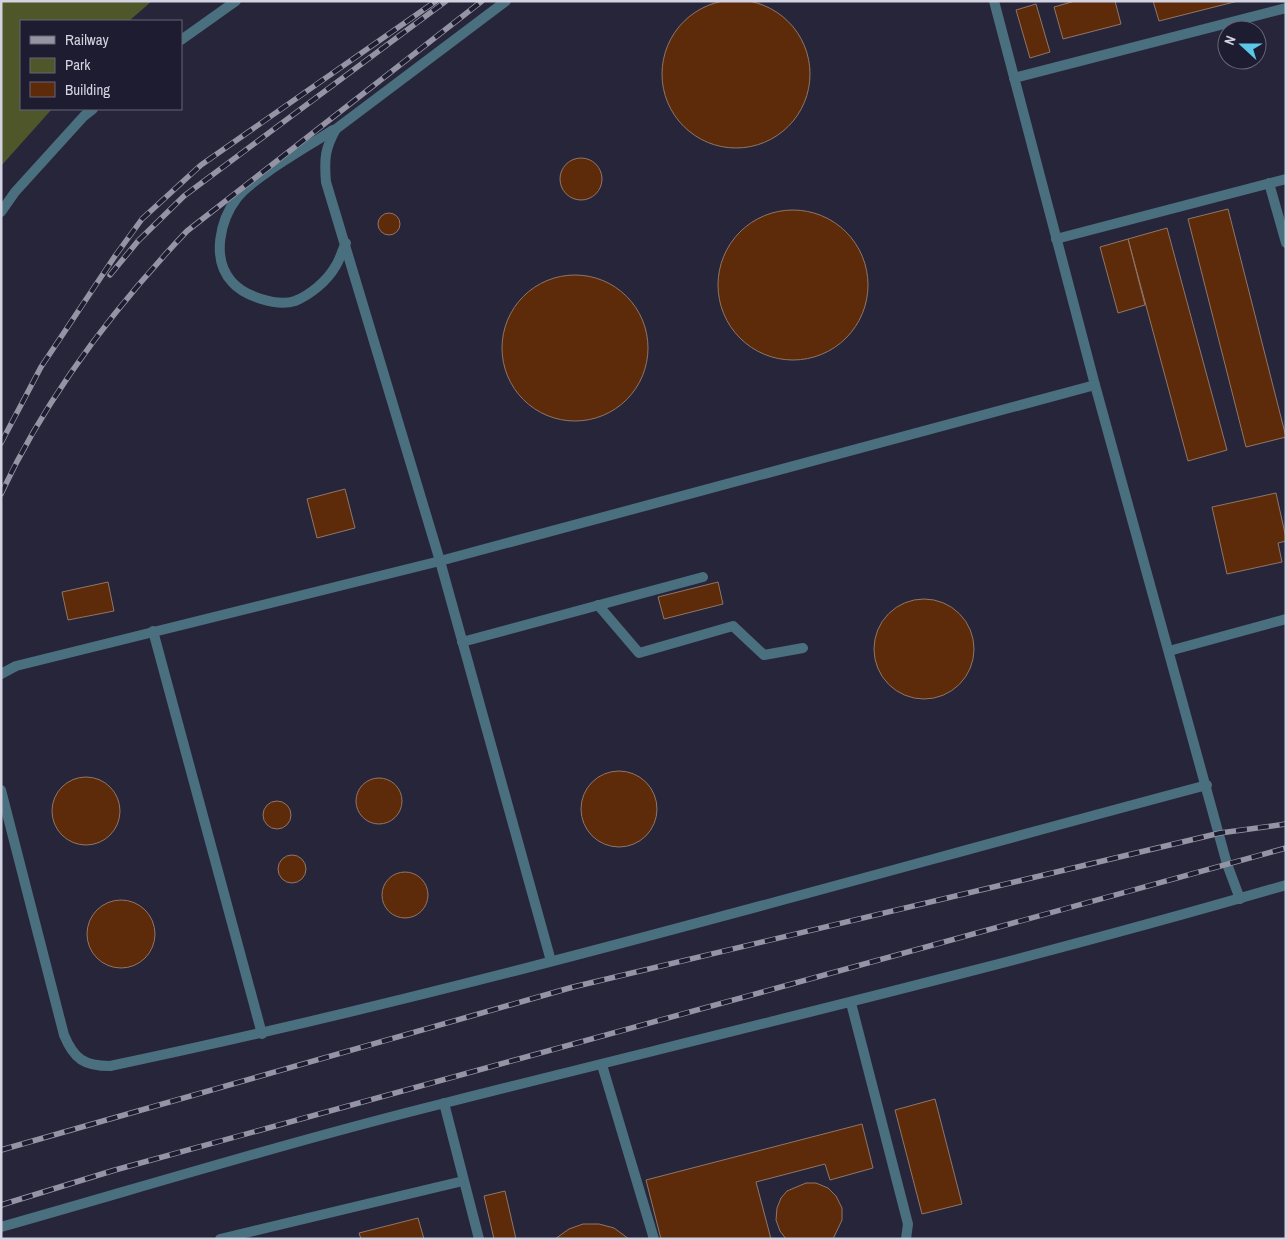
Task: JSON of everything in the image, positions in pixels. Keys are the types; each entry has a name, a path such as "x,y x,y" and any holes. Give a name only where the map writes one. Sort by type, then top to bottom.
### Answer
{"lane":[{"path":"182,39 236,1"},
{"path":"346,242 335,268 316,289 294,301 271,301 250,294 232,283 222,266 220,240 226,214 238,196 253,183 336,129 506,1"},
{"path":"994,1 1095,385 1228,864 1240,899"},
{"path":"1014,78 1286,8"},
{"path":"1,212 15,192 84,116 92,110"},
{"path":"336,129 327,144 324,163 326,182 346,242 440,561 551,961"},
{"path":"1056,239 1286,179"},
{"path":"1269,183 1286,243"},
{"path":"1,674 16,666 440,561 1095,385"},
{"path":"462,642 703,577"},
{"path":"598,605 639,653 733,626 764,655 803,648"},
{"path":"1169,651 1286,619"},
{"path":"153,632 262,1034"},
{"path":"1,790 64,1035 70,1049 80,1059 92,1066 110,1066 262,1034 551,961 1206,785"},
{"path":"1,1227 301,1141 444,1103 851,1002 1240,899 1286,885"},
{"path":"851,1002 908,1224 906,1239"},
{"path":"602,1065 654,1239"},
{"path":"444,1103 479,1239"},
{"path":"220,1239 463,1181"}],"green space":[{"path":"1,1 152,1 130,20 20,20 20,110 51,110 1,166"}],"building":[{"path":"736,0 751,1 765,5 789,21 805,45 809,59 809,89 805,103 789,127 765,143 751,147 736,148 721,147 707,143 683,127 667,103 663,89 662,74 663,59 667,45 683,21 707,5 721,1"},
{"path":"1075,1 1115,1 1121,24 1063,39 1054,7"},
{"path":"1153,1 1238,1 1159,21"},
{"path":"1036,4 1050,52 1030,58 1016,10"},
{"path":"585,158 593,161 599,167 602,179 599,191 593,197 577,200 569,197 563,191 560,175 563,167 569,161"},
{"path":"1228,209 1286,437 1246,447 1188,219"},
{"path":"793,210 822,216 846,232 862,256 868,285 862,314 846,338 822,354 793,360 764,354 740,338 724,314 718,285 724,256 740,232 764,216"},
{"path":"389,213 397,216 400,224 397,232 389,235 381,232 378,224 381,216"},
{"path":"1167,228 1227,450 1188,461 1128,239"},
{"path":"1128,239 1145,305 1118,313 1100,247"},
{"path":"575,275 589,276 603,281 616,287 627,296 636,307 642,320 647,334 647,362 642,376 636,389 627,400 616,409 603,415 589,420 575,421 561,420 547,415 534,409 523,400 514,389 508,376 503,362 502,348 503,334 508,320 514,307 523,296 534,287 547,281 561,276"},
{"path":"345,489 355,528 317,538 307,499"},
{"path":"1276,493 1286,538 1286,541 1278,543 1282,562 1227,574 1212,507"},
{"path":"108,582 114,611 68,620 62,592"},
{"path":"718,582 723,604 664,619 658,597"},
{"path":"924,599 943,603 959,614 970,630 974,649 970,668 959,684 943,695 924,699 905,695 889,684 878,668 874,649 878,630 889,614 905,603"},
{"path":"612,771 626,771 640,777 651,788 657,802 654,824 646,836 626,847 612,847 598,841 587,830 581,816 581,802 587,788 598,777"},
{"path":"86,777 99,779 110,787 118,798 120,811 118,824 110,835 99,843 86,845 73,843 62,835 54,824 52,811 54,798 62,787 73,779"},
{"path":"374,778 384,778 398,788 402,801 398,814 392,820 384,824 374,824 360,814 356,806 356,796 366,782"},
{"path":"277,801 287,805 291,815 287,825 277,829 267,825 263,815 267,805"},
{"path":"292,855 302,859 306,869 302,879 292,883 282,879 278,869 282,859"},
{"path":"401,872 409,872 418,876 424,882 428,895 424,908 418,914 409,918 401,918 392,914 386,908 382,899 382,891 386,882 392,876"},
{"path":"121,900 134,902 145,910 153,921 155,934 153,947 145,958 134,966 121,968 108,966 97,958 89,947 87,934 89,921 97,910 108,902"},
{"path":"935,1099 962,1204 922,1214 895,1110"},
{"path":"862,1124 873,1168 830,1180 825,1164 756,1182 771,1239 661,1239 646,1180"},
{"path":"806,1183 816,1183 828,1188 836,1196 842,1208 842,1220 833,1239 786,1239 780,1231 776,1220 777,1208 781,1198 787,1191"},
{"path":"505,1191 516,1239 494,1239 484,1196"},
{"path":"418,1218 424,1239 361,1239 359,1233"},
{"path":"583,1224 599,1224 614,1228 629,1239 555,1239 569,1229"}],"railway":[{"path":"1,443 41,367 142,219 201,165 436,1"},
{"path":"110,275 138,241 184,196 446,1"},
{"path":"1,494 19,458 60,388 133,291 187,231 482,1"},
{"path":"1,1150 573,987 1220,833 1286,824"},
{"path":"1,1205 115,1170 1286,848"}]}
